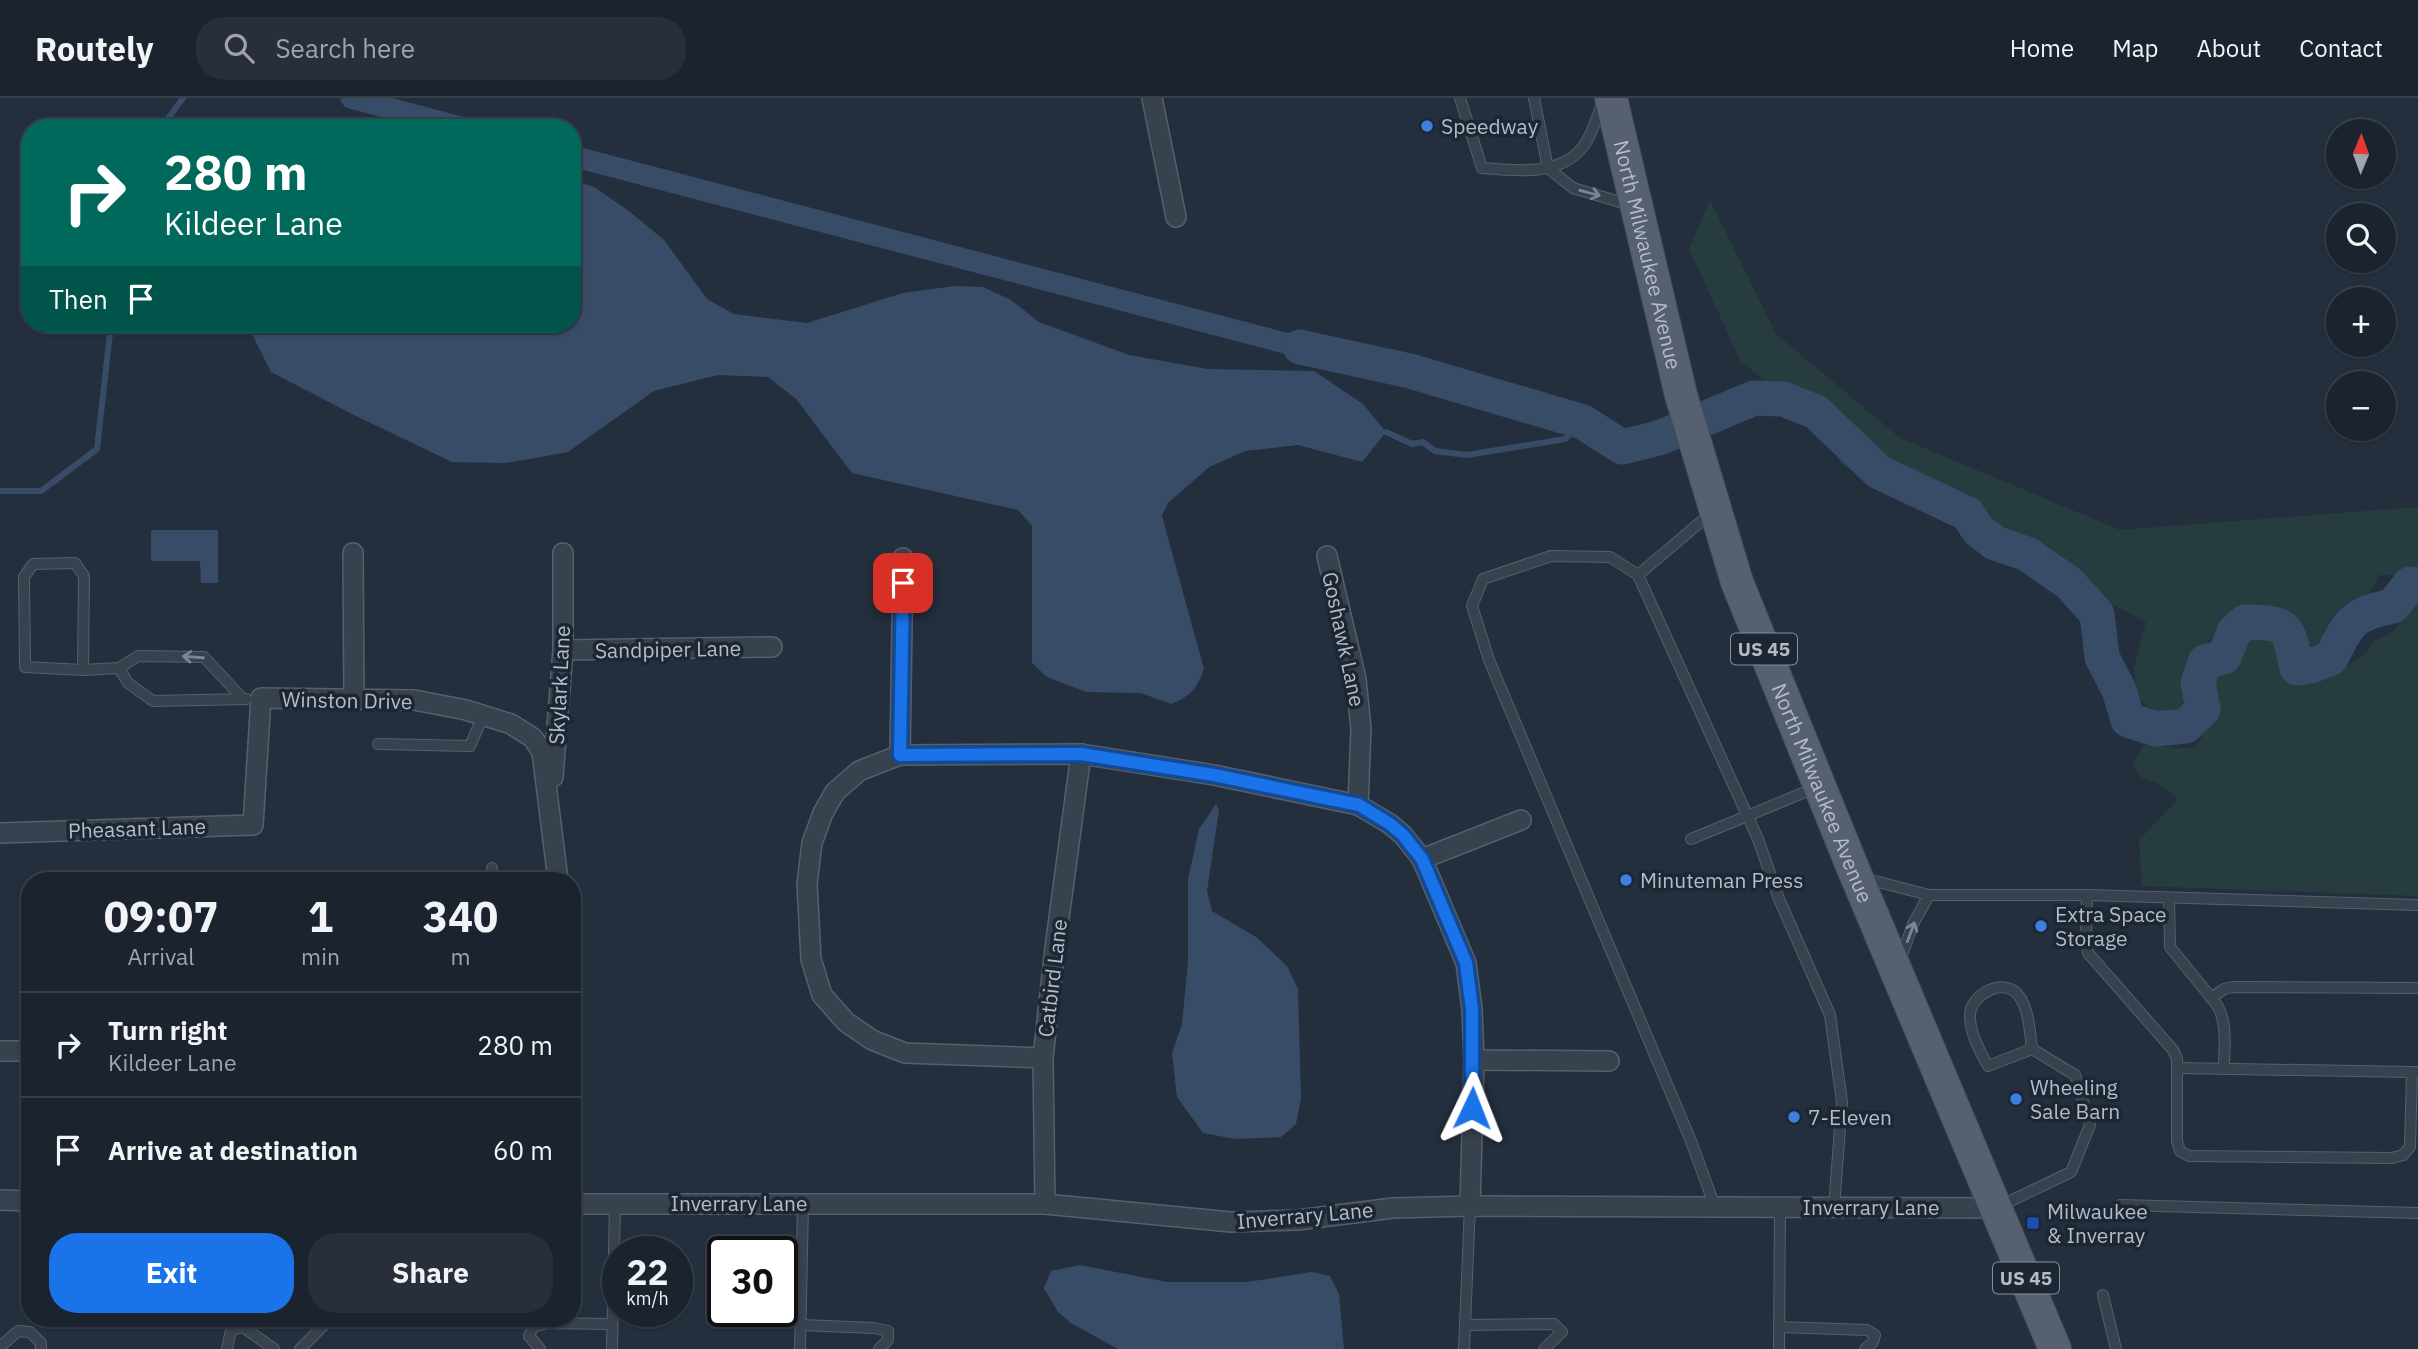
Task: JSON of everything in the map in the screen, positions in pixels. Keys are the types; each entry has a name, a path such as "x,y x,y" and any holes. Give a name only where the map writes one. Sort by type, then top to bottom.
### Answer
{"main road":[{"name":"North Milwaukee Avenue","path":"1611,98 1681,395 1737,582 1856,876 2055,1349"}],"street":[{"path":"1152,98 1175,217"},
{"path":"353,553 354,699"},
{"name":"Skylark Lane","path":"550,817 564,650 563,554"},
{"name":"Goshawk Lane","path":"1327,556 1356,679 1361,729 1359,805"},
{"path":"900,755 903,558"},
{"name":"Sandpiper Lane","path":"564,650 772,648"},
{"name":"Winston Drive","path":"252,699 414,700 511,724 533,737 542,752 557,872"},
{"name":"Pheasant Lane","path":"0,832 253,825 252,699"},
{"path":"1043,1058 905,1053 872,1040 846,1022 822,995 811,959 807,884 812,843 823,813 835,792 859,771 900,755 1081,754 1214,775 1359,805 1403,835 1422,859 1466,963 1472,1009 1474,1060 1470,1206"},
{"name":"Catbird Lane","path":"1045,1204 1043,1058 1081,754"},
{"path":"1422,859 1521,820"},
{"path":"0,1052 21,1052"},
{"path":"1474,1060 1609,1061"},
{"path":"0,1200 21,1201"},
{"name":"Inverrary Lane","path":"581,1204 1045,1204 1231,1222 1298,1220 1393,1208 1470,1206 1996,1208"}],"lane":[{"path":"1460,98 1482,168 1548,168 1563,164 1583,147 1605,98"},
{"path":"1534,98 1548,168 1573,188 1637,207"},
{"path":"1638,575 1715,509"},
{"path":"1715,1207 1691,1141 1489,660 1472,606 1483,579 1551,556 1610,557 1638,575 1758,839 1783,907 1830,1015 1842,1102 1834,1207"},
{"path":"83,670 84,576 75,563 33,564 24,577 25,667 83,670 119,668 138,656 204,657 252,699"},
{"path":"119,668 128,684 153,701 252,699"},
{"path":"377,744 470,746 483,716"},
{"path":"1691,839 1819,786"},
{"path":"1856,876 1929,895 2087,895 2418,905"},
{"path":"1897,971 1913,924 1929,895"},
{"path":"2087,895 2088,953 2173,1050 2177,1059 2177,1068 2177,1141 2180,1151 2189,1156 2392,1158 2403,1154 2410,1147 2415,1072 2177,1068"},
{"path":"2169,898 2170,947 2222,1014 2225,1028 2224,1069"},
{"path":"1996,1208 2071,1172 2090,1125 2075,1075 2032,1049 2021,999 2015,991 2001,987 1988,990 1971,1008 1971,1019 1981,1054 1988,1066 2032,1049"},
{"path":"2211,998 2224,989 2233,987 2418,988"},
{"path":"614,1236 615,1202"},
{"path":"800,1349 803,1203"},
{"path":"2120,1205 2418,1213"},
{"path":"1464,1349 1470,1206"},
{"path":"1779,1349 1780,1207"},
{"path":"2102,1295 2116,1349"},
{"path":"581,1324 602,1324"},
{"path":"1465,1325 1554,1324 1562,1332 1544,1349"},
{"path":"801,1325 888,1331 888,1340 879,1349"},
{"path":"227,1349 231,1330 243,1327 274,1349"},
{"path":"300,1349 322,1327"},
{"path":"533,1327 529,1336 540,1349"},
{"path":"611,1327 612,1349"},
{"path":"1779,1327 1867,1330 1875,1335 1873,1342 1865,1349"},
{"path":"0,1347 18,1331 30,1332 41,1343 41,1349"}],"green space":[{"path":"1710,200 1776,334 1900,438 2120,530 2418,507 2418,576 2379,575 2368,596 2354,604 2337,620 2320,644 2314,647 2307,642 2305,628 2285,614 2269,610 2244,615 2221,629 2203,648 2191,672 2182,712 2164,714 2146,706 2136,692 2134,667 2146,622 1842,465 1815,419 1741,362 1689,249"},
{"path":"2418,602 2418,896 2142,886 2139,840 2178,799 2160,784 2140,777 2133,764 2143,745 2196,747 2215,714 2216,699 2212,685 2216,676 2251,635 2262,634 2276,638 2283,649 2289,674 2297,678 2317,676 2347,666 2366,654 2374,641 2390,634"}],"water":[{"path":"581,183 594,187 629,211 664,240 707,299 734,314 807,323 903,293 955,286 983,287 1011,300 1039,322 1129,355 1207,369 1314,371 1363,404 1386,432 1362,462 1298,445 1245,451 1209,467 1168,503 1162,516 1204,669 1192,691 1171,704 1141,693 1086,692 1047,677 1032,663 1032,526 1018,510 852,473 796,399 768,377 718,375 654,391 568,452 507,463 452,462 271,372 252,333 581,333"},
{"path":"151,530 218,530 218,583 201,583 200,561 151,561"},
{"path":"1216,804 1219,810 1207,891 1212,911 1256,937 1287,966 1298,989 1301,1098 1296,1124 1281,1137 1235,1139 1203,1133 1177,1097 1172,1053 1182,1024 1188,962 1188,879 1199,829"},
{"path":"1080,1265 1167,1282 1247,1282 1312,1272 1330,1276 1339,1294 1344,1349 1118,1349 1071,1323 1058,1312 1044,1288 1051,1271"}],"waterway":[{"path":"168,119 183,98"},
{"path":"351,98 430,119"},
{"path":"581,158 1300,347"},
{"path":"0,491 41,491 97,449 110,333"},
{"path":"1300,347 1410,371 1583,422 1622,447 1659,438 1754,398 1783,399 1816,412 1879,472 1968,514 1978,530 1995,543 2027,554 2069,583 2097,614 2102,657 2119,690 2128,720 2156,729 2186,726 2203,709 2198,683 2205,662 2224,657 2234,632 2245,622 2279,626 2288,635 2297,668 2311,666 2331,658 2348,628 2360,616 2393,606 2410,584 2418,585"},
{"path":"1386,432 1412,444 1423,442 1435,451 1467,455 1565,439 1583,422"}],"place":[{"name":"Speedway","path":"1427,126"},
{"name":"Minuteman Press","path":"1626,880"},
{"name":"Extra Space Storage","path":"2041,926"},
{"name":"Wheeling Sale Barn","path":"2016,1099"},
{"name":"7-Eleven","path":"1794,1117"},
{"name":"Milwaukee & Inverray","path":"2033,1223"}],"route":[{"path":"903,583 900,755 1081,754 1214,775 1359,805 1403,835 1422,859 1466,963 1472,1009 1472,1108"}]}
